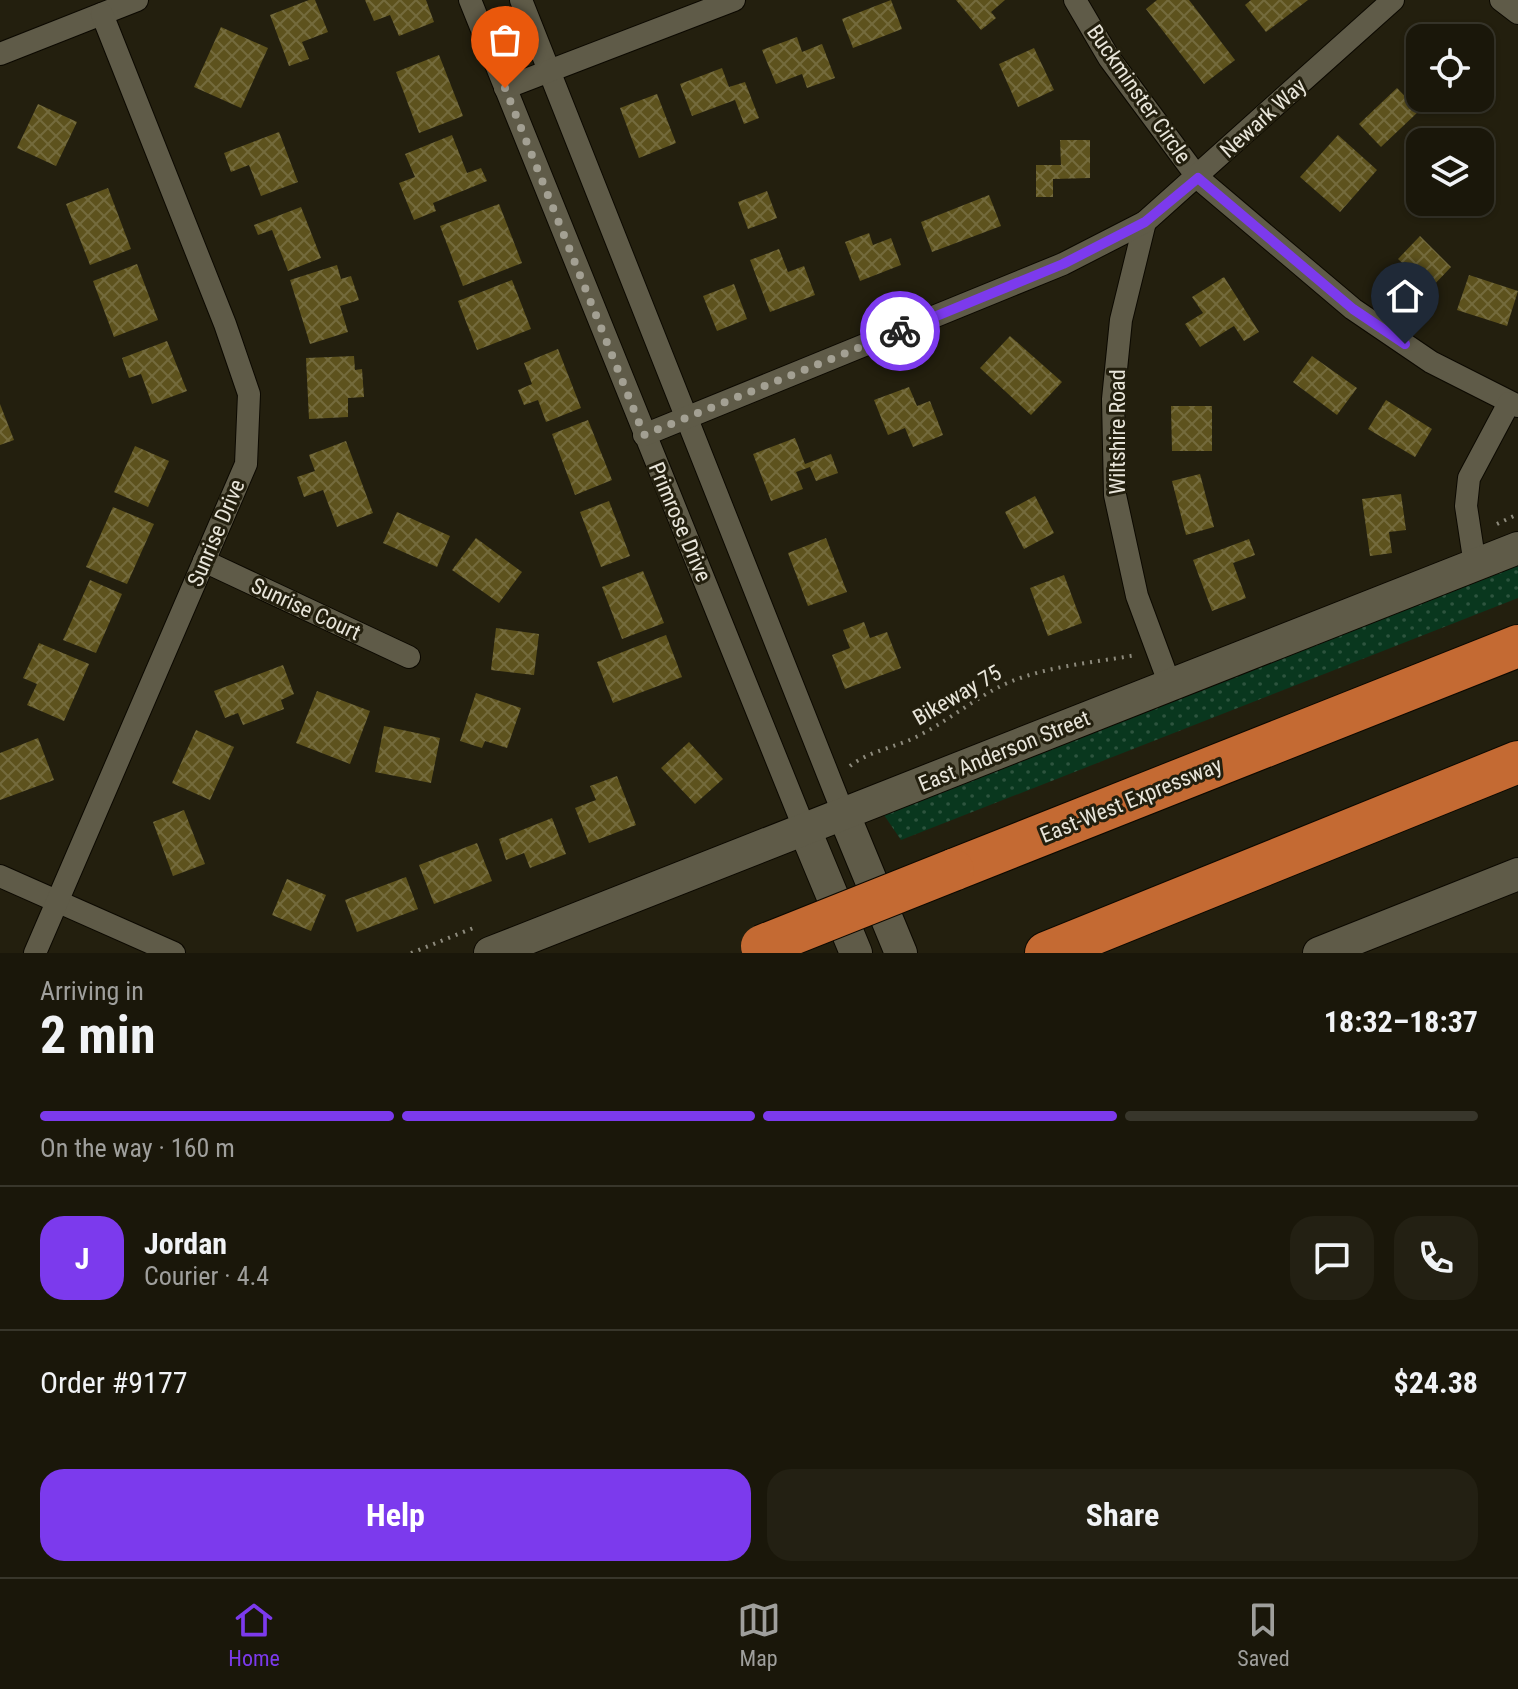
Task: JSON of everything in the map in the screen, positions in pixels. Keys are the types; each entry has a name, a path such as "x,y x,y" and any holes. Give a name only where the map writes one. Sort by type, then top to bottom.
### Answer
{"highway":[{"name":"East-West Expressway","path":"753,950 1518,646"},
{"path":"1046,953 1518,762"}],"main road":[{"name":"East Anderson Street","path":"490,953 1518,548"},
{"name":"Primrose Drive","path":"844,815 901,953"},
{"name":"Primrose Drive","path":"805,830 856,953"},
{"path":"1319,953 1518,874"}],"street":[{"path":"0,54 137,0"},
{"name":"Primrose Drive","path":"470,0 805,830"},
{"name":"Primrose Drive","path":"521,0 844,815"},
{"path":"505,88 734,0"},
{"name":"Buckminster Circle","path":"1075,0 1109,58 1198,178 1353,309 1431,362 1513,405"},
{"name":"Newark Way","path":"644,435 1063,264 1145,222 1198,178 1393,0"},
{"path":"1501,0 1518,13"},
{"name":"Sunrise Drive","path":"35,953 246,464 249,394 225,324 102,14"},
{"name":"Wiltshire Road","path":"1145,222 1119,336 1113,399 1115,495 1137,596 1170,685"},
{"path":"1475,565 1466,506 1469,478 1513,405"},
{"name":"Sunrise Court","path":"204,561 409,657"},
{"path":"0,876 174,953"}],"path":[{"name":"Bikeway 75","path":"844,769 860,759 913,738 954,717 1000,686 1028,675 1139,655"}],"green space":[{"path":"1518,563 1518,598 901,840 884,815"}],"building":[{"path":"315,0 328,32 302,42 309,59 289,66 270,15"},
{"path":"365,0 426,0 434,22 399,36 390,15 374,21"},
{"path":"891,0 902,29 853,48 842,19"},
{"path":"956,0 1005,0 991,12 996,18 981,30"},
{"path":"1157,0 1189,0 1235,60 1204,84 1146,9"},
{"path":"1251,0 1308,0 1266,32 1245,5"},
{"path":"221,27 268,48 241,108 194,87"},
{"path":"797,37 802,52 822,44 835,78 807,88 802,74 776,84 762,50"},
{"path":"1034,48 1054,90 1018,107 999,64"},
{"path":"439,55 463,116 419,133 396,72"},
{"path":"722,68 729,87 745,82 759,118 744,124 735,100 692,116 680,84"},
{"path":"1397,88 1406,97 1406,112 1418,112 1381,147 1359,124"},
{"path":"657,94 676,143 639,158 620,108"},
{"path":"38,104 77,122 56,166 17,148"},
{"path":"279,132 298,182 261,196 249,165 231,172 224,153"},
{"path":"452,135 467,173 481,168 487,181 433,203 436,211 414,220 399,183 415,177 405,154"},
{"path":"1338,135 1377,170 1340,212 1300,177"},
{"path":"1060,140 1090,140 1090,178 1053,179 1053,197 1036,197 1036,165 1061,165"},
{"path":"108,188 131,249 90,265 66,204"},
{"path":"767,191 777,218 748,229 738,202"},
{"path":"989,195 1001,226 932,252 921,222"},
{"path":"499,204 522,263 463,286 440,226"},
{"path":"301,207 321,258 288,271 272,230 258,235 254,225"},
{"path":"869,233 873,245 891,238 901,265 860,281 845,242"},
{"path":"1420,236 1451,267 1430,289 1398,259"},
{"path":"779,249 788,272 804,266 815,295 770,312 750,260"},
{"path":"137,264 158,320 114,337 93,281"},
{"path":"337,265 341,279 351,276 359,300 340,306 348,332 310,344 290,280"},
{"path":"1469,275 1518,291 1507,326 1457,310"},
{"path":"1224,277 1259,332 1244,341 1234,326 1200,347 1185,324 1203,313 1192,297"},
{"path":"512,280 531,329 477,350 458,301"},
{"path":"734,284 747,319 717,331 703,296"},
{"path":"1010,336 1062,382 1031,415 980,368"},
{"path":"167,341 187,391 152,404 141,374 129,378 122,358"},
{"path":"558,349 581,408 546,422 538,400 524,405 518,390 532,384 524,363"},
{"path":"354,356 355,370 362,369 364,397 348,398 348,417 309,419 306,358"},
{"path":"1312,356 1357,388 1337,415 1293,382"},
{"path":"909,387 917,406 930,401 943,435 913,447 905,428 888,435 874,400"},
{"path":"1386,400 1432,429 1415,457 1368,429"},
{"path":"0,404 14,440 0,445"},
{"path":"1171,406 1212,406 1212,451 1172,451"},
{"path":"588,420 612,480 575,495 552,434"},
{"path":"795,438 805,464 831,454 838,473 816,481 810,467 796,472 803,489 771,501 753,454"},
{"path":"346,441 373,513 337,527 323,490 304,497 297,477 315,471 309,455"},
{"path":"135,446 169,461 148,507 114,492"},
{"path":"1200,474 1214,527 1186,535 1172,481"},
{"path":"1401,494 1406,530 1389,532 1392,553 1370,556 1362,499"},
{"path":"1035,496 1054,533 1024,549 1005,512"},
{"path":"609,501 630,556 601,567 580,512"},
{"path":"113,507 154,524 127,584 86,567"},
{"path":"397,512 450,536 437,567 383,543"},
{"path":"476,538 522,572 499,603 452,570"},
{"path":"826,538 847,592 808,606 788,553"},
{"path":"1249,539 1255,555 1233,563 1246,598 1212,611 1193,560"},
{"path":"643,571 664,623 622,639 602,587"},
{"path":"1064,575 1082,623 1048,636 1030,588"},
{"path":"90,580 122,594 96,653 63,640"},
{"path":"864,622 870,638 887,632 901,668 845,689 832,655 850,648 843,630"},
{"path":"496,628 539,634 534,675 491,670"},
{"path":"666,635 682,677 613,703 597,662"},
{"path":"39,643 89,664 64,721 27,705 37,684 23,678"},
{"path":"283,665 294,694 281,700 284,709 243,725 238,713 225,718 214,691"},
{"path":"317,691 370,711 350,764 296,743"},
{"path":"476,693 521,708 507,748 485,741 482,748 460,741"},
{"path":"384,726 440,738 431,783 375,772"},
{"path":"196,730 234,747 210,800 172,783"},
{"path":"38,738 54,780 0,800 0,753"},
{"path":"689,742 723,779 695,804 661,768"},
{"path":"617,776 636,825 589,843 575,808 596,800 590,786"},
{"path":"184,810 205,864 173,876 153,822"},
{"path":"552,818 566,854 530,868 524,853 506,860 499,839"},
{"path":"477,843 492,881 434,904 419,865"},
{"path":"406,877 418,909 357,932 345,900"},
{"path":"287,879 326,895 311,931 272,915"}],"way so far":[{"path":"505,88 644,435 900,331"}],"route":[{"path":"900,331 1063,264 1145,222 1198,178 1353,309 1405,344"}]}
